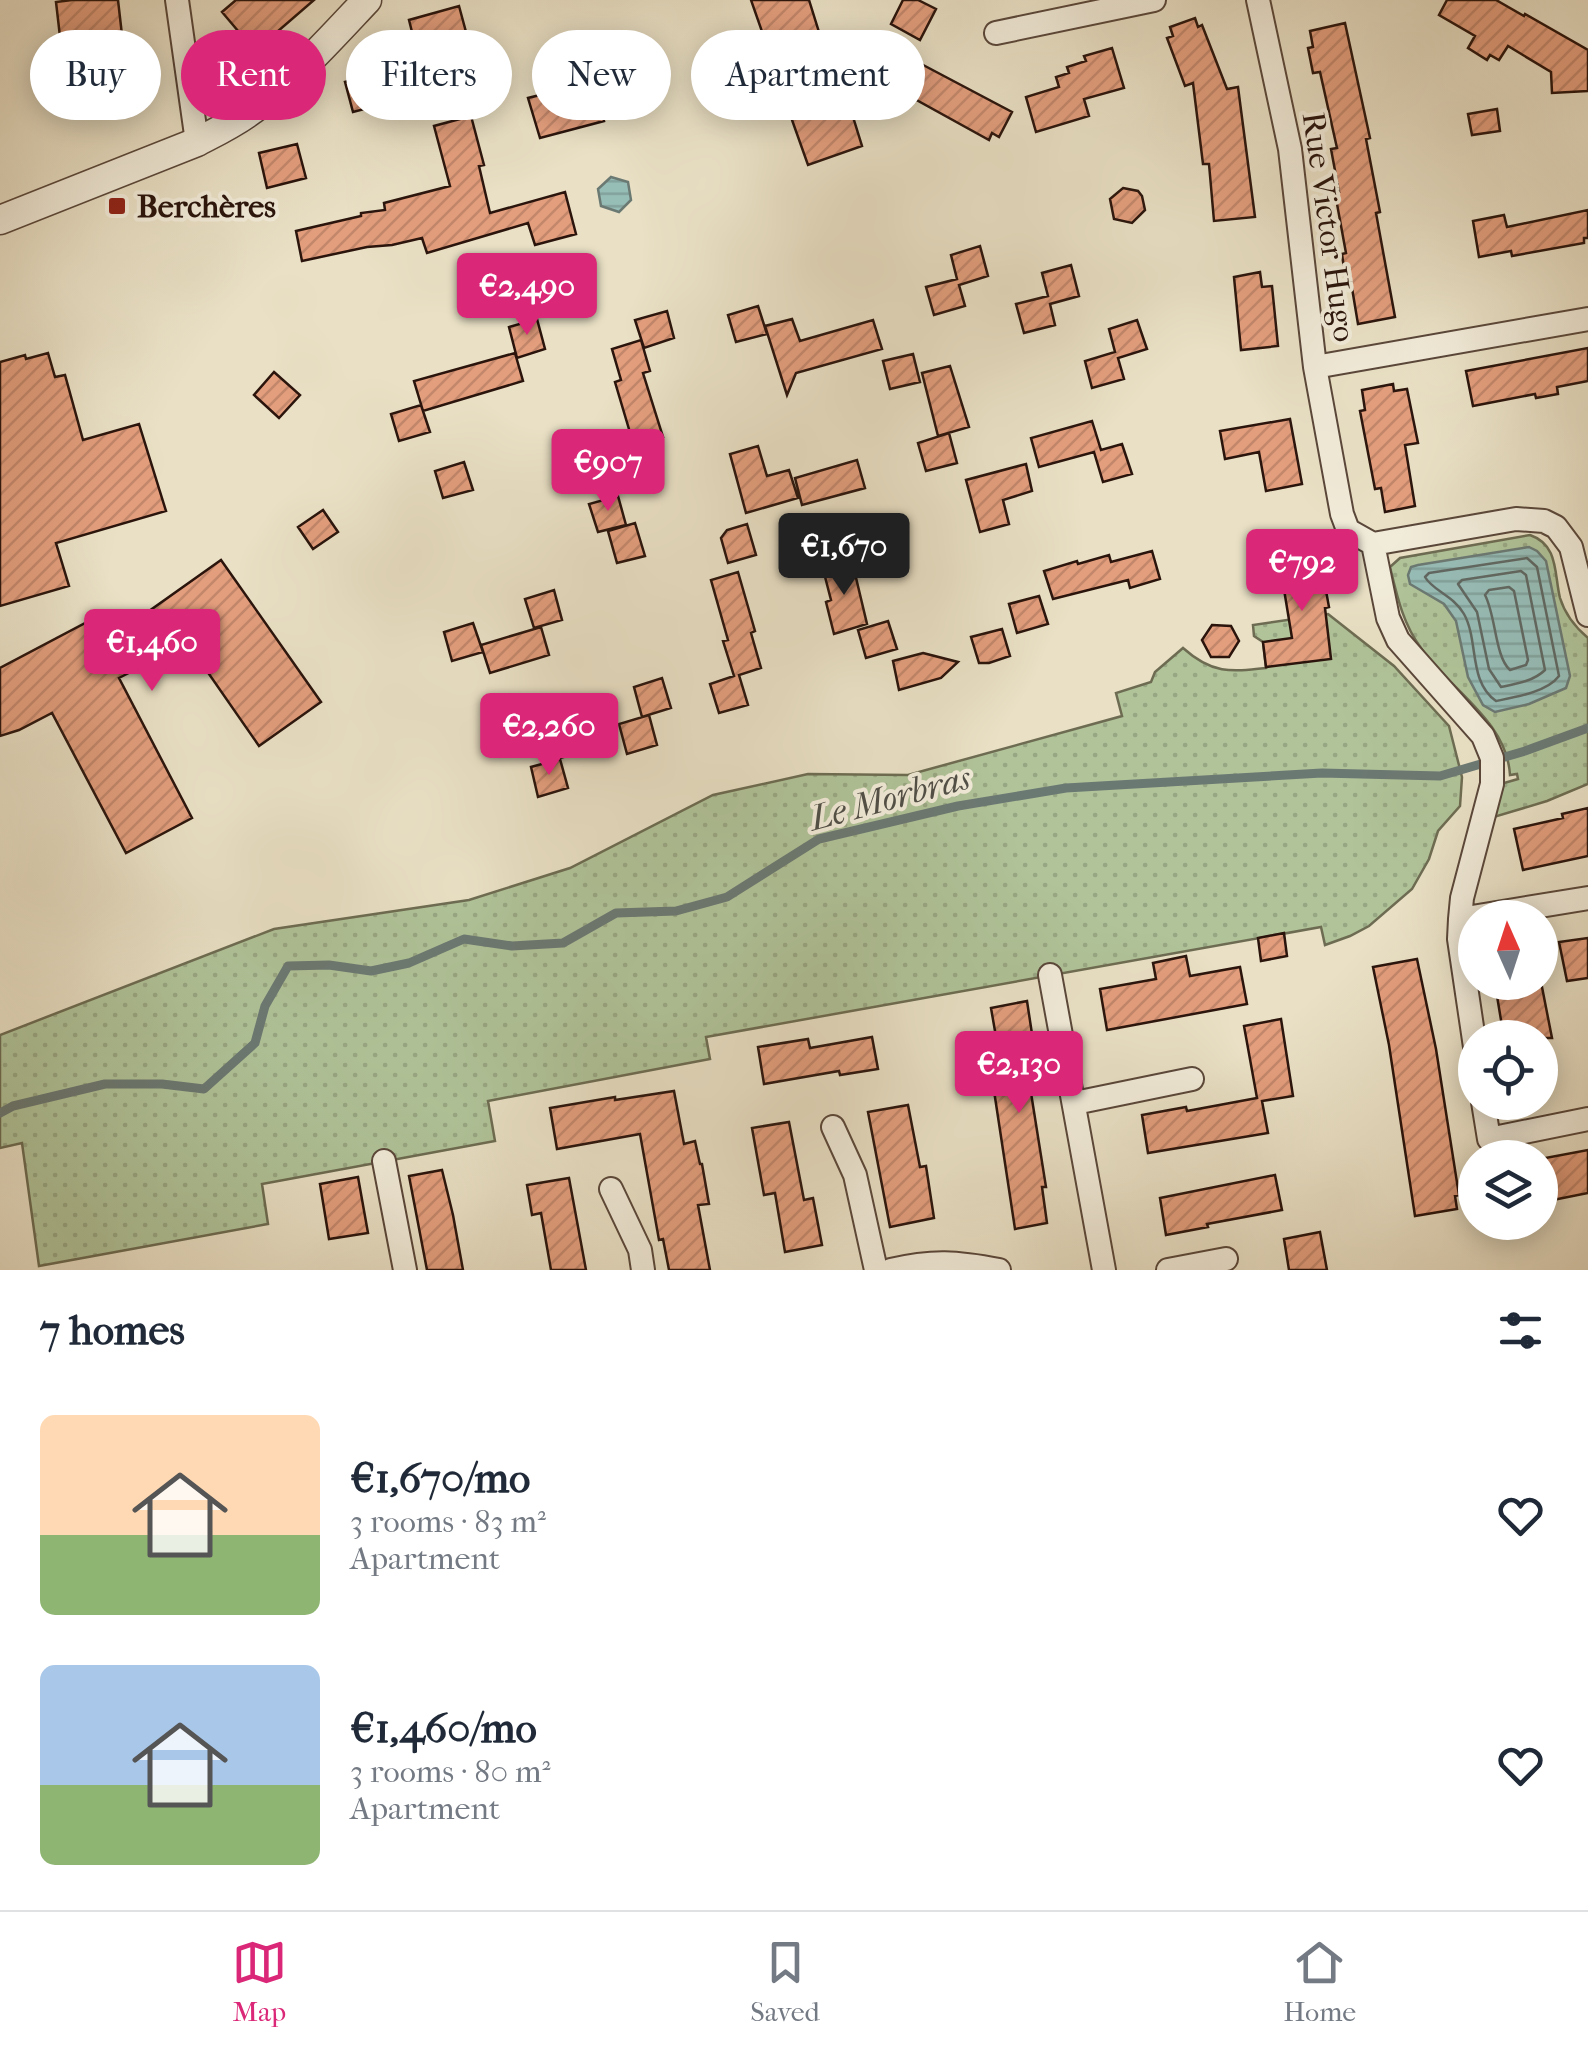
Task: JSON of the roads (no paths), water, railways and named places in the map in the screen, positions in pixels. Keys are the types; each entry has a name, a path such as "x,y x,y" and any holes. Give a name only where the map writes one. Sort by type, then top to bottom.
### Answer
{"street":[{"path":"177,0 195,130"},
{"path":"0,220 195,130 255,109 367,0"},
{"path":"996,33 1154,0"},
{"name":"Rue Victor Hugo","path":"1258,0 1290,149 1315,368 1588,319"},
{"path":"1315,368 1348,530 1373,544 1516,519 1544,520 1556,527 1571,547 1588,614"},
{"path":"1373,544 1388,618 1398,640 1483,736 1492,758 1492,784 1462,900"},
{"path":"1558,903 1588,898"},
{"path":"1050,975 1104,1270"},
{"path":"1075,1103 1192,1079"},
{"path":"1517,1140 1588,1119"},
{"path":"833,1126 856,1175 876,1270"},
{"path":"384,1161 404,1270"},
{"path":"612,1189 640,1250 644,1270"},
{"path":"1168,1270 1226,1259"},
{"path":"890,1270 922,1262 958,1262 999,1270"}],"water":[{"path":"611,177 628,182 631,200 619,212 601,206 598,189"},
{"path":"1529,547 1546,561 1570,676 1566,688 1529,704 1495,712 1483,705 1468,677 1456,621 1444,604 1410,584 1408,575 1411,567 1418,565"}],"waterway":[{"name":"Le Morbras","path":"0,1113 13,1106 105,1084 204,1089 255,1043 265,1006 288,966 329,965 371,971 409,963 464,939 512,946 563,943 616,913 676,911 727,897 819,839 958,806 1066,788 1322,773 1440,776 1588,728"}],"place":[{"name":"Berchères","path":"117,206"}]}
